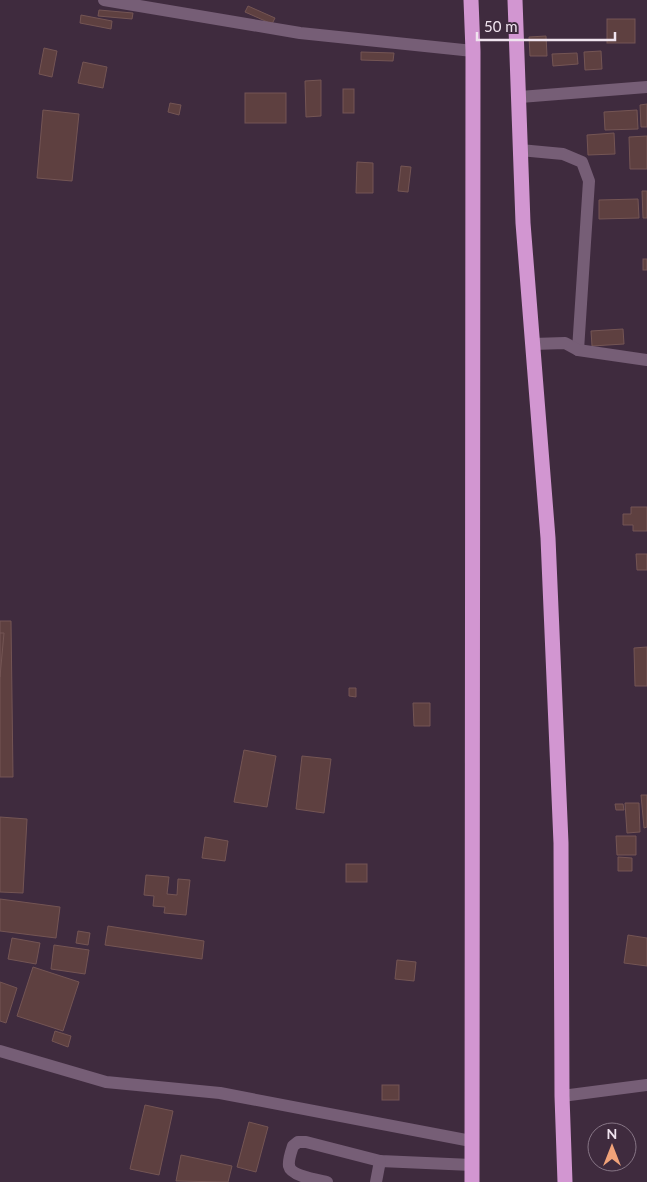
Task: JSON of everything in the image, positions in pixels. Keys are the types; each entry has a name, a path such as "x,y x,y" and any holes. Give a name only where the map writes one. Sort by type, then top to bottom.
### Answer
{"highway":[{"path":"471,0 473,51 472,1182"},
{"path":"515,0 520,97 523,222 548,538 561,843 562,1096 565,1182"}],"street":[{"path":"104,0 300,33 473,51"},
{"path":"520,97 647,87"},
{"path":"520,150 563,154 582,162 589,181 578,350"},
{"path":"533,344 565,343 578,350 647,360"},
{"path":"0,1051 106,1082 220,1093 472,1141"},
{"path":"562,1096 647,1085"},
{"path":"326,1182 296,1174 290,1170 289,1165 293,1146 298,1142 306,1142 380,1161 472,1165"},
{"path":"376,1182 380,1161"}],"building":[{"path":"248,6 275,18 272,24 245,12"},
{"path":"99,10 133,13 132,19 98,16"},
{"path":"81,15 112,21 111,29 80,23"},
{"path":"607,19 635,19 635,43 607,43"},
{"path":"546,36 547,56 530,56 529,37"},
{"path":"44,48 57,51 52,77 39,74"},
{"path":"601,51 602,69 585,70 584,52"},
{"path":"361,52 394,53 393,61 361,60"},
{"path":"577,53 578,64 553,66 552,54"},
{"path":"83,62 107,67 103,88 78,83"},
{"path":"321,80 321,116 306,117 305,81"},
{"path":"343,89 354,89 354,113 343,113"},
{"path":"245,93 286,93 286,123 245,123"},
{"path":"170,103 181,105 179,115 168,112"},
{"path":"647,104 647,127 641,127 640,105"},
{"path":"43,110 79,114 72,181 37,178"},
{"path":"637,110 638,129 605,130 604,112"},
{"path":"614,133 615,154 588,155 587,135"},
{"path":"647,136 647,169 630,169 629,137"},
{"path":"357,162 373,163 373,193 356,193"},
{"path":"401,166 411,167 408,192 398,191"},
{"path":"642,191 647,191 647,218 643,218"},
{"path":"638,199 639,218 599,219 599,200"},
{"path":"643,259 647,259 647,270 643,270"},
{"path":"623,329 624,344 592,346 591,331"},
{"path":"631,507 647,507 647,531 633,531 633,525 623,525 623,514 631,514"},
{"path":"636,554 647,554 647,570 637,570"},
{"path":"0,621 11,621 13,777 0,777"},
{"path":"0,633 4,633 0,677"},
{"path":"647,647 647,686 635,686 634,648"},
{"path":"349,688 356,688 356,697 349,696"},
{"path":"413,703 430,703 430,726 414,726"},
{"path":"244,750 276,756 267,807 234,802"},
{"path":"302,756 331,759 324,813 296,809"},
{"path":"641,795 647,795 647,827 644,828"},
{"path":"625,803 639,803 640,832 627,833"},
{"path":"615,804 623,804 624,810 616,810"},
{"path":"0,817 27,819 23,893 0,892"},
{"path":"616,836 636,836 636,855 617,855"},
{"path":"205,837 228,841 225,861 202,858"},
{"path":"618,857 632,858 632,871 618,871"},
{"path":"346,864 367,864 367,882 346,882"},
{"path":"146,875 169,877 167,894 177,895 178,879 190,880 186,915 164,913 165,907 153,906 154,896 144,895"},
{"path":"0,899 60,907 56,938 0,931"},
{"path":"108,926 204,941 202,959 105,945"},
{"path":"78,931 90,933 88,945 76,943"},
{"path":"628,935 647,938 647,966 624,963"},
{"path":"12,938 40,943 36,964 8,959"},
{"path":"54,945 89,950 85,974 51,969"},
{"path":"397,960 416,962 414,981 395,979"},
{"path":"33,967 79,982 63,1031 17,1016"},
{"path":"0,982 17,988 6,1023 0,1021"},
{"path":"55,1031 71,1036 68,1047 52,1041"},
{"path":"382,1085 399,1085 399,1100 382,1100"},
{"path":"145,1105 173,1111 159,1175 130,1169"},
{"path":"249,1122 268,1127 256,1172 237,1167"},
{"path":"181,1155 232,1166 228,1182 176,1181"}]}
